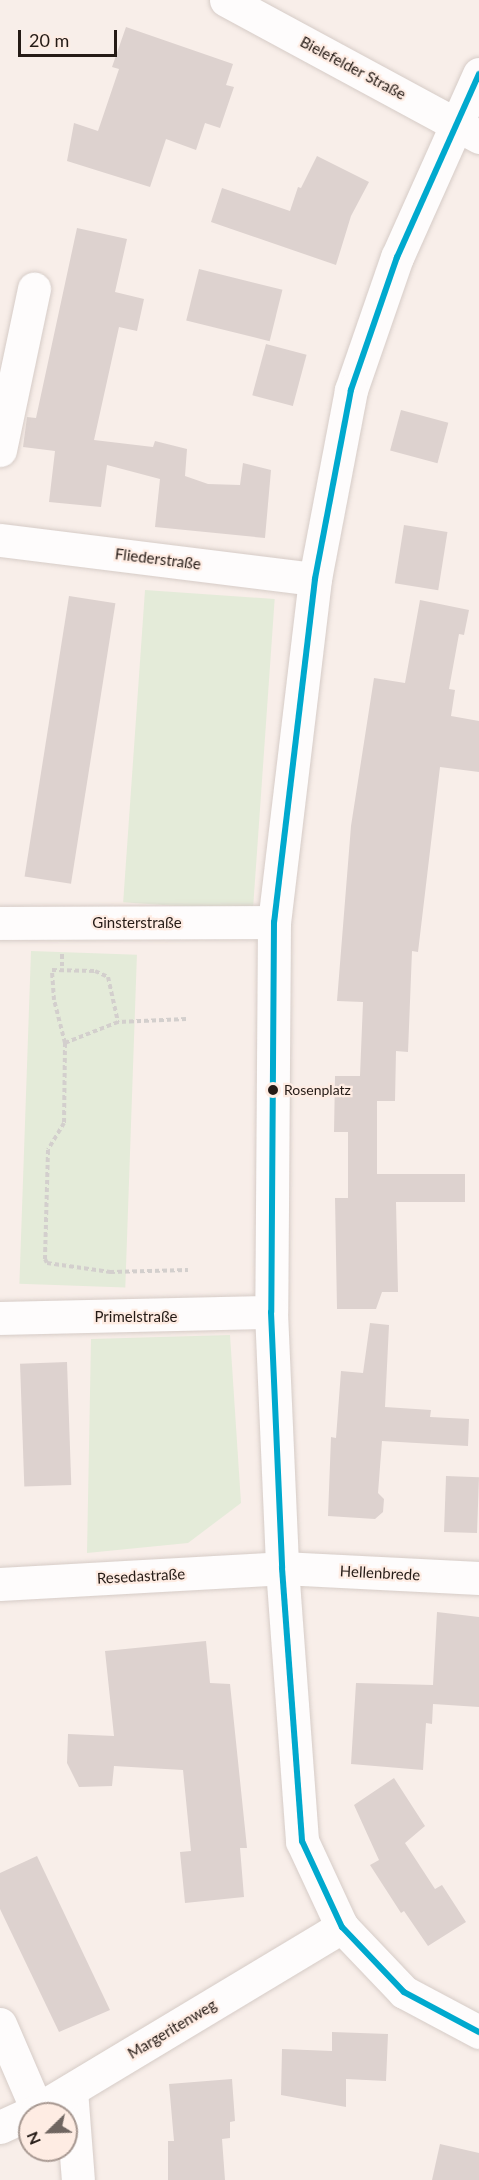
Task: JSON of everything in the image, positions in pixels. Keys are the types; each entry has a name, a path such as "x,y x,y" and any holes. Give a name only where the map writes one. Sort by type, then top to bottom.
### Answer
{"street":[{"name":"Bielefelder Straße","path":"226,0 468,131"},
{"path":"479,74 468,131 397,257 351,390 315,579 274,922 271,1312 282,1569 302,1841 342,1927 404,1992 479,2032"},
{"path":"0,450 34,289"},
{"name":"Fliederstraße","path":"0,540 315,579"},
{"name":"Ginsterstraße","path":"0,923 274,922"},
{"name":"Primelstraße","path":"0,1318 271,1312"},
{"name":"Hellenbrede","path":"282,1569 479,1578"},
{"name":"Resedastraße","path":"0,1584 282,1569"},
{"name":"Margeritenweg","path":"51,2102 342,1927"},
{"path":"0,2024 34,2102"},
{"path":"71,2090 78,2180"},
{"name":"Margeritenweg","path":"0,2127 18,2119"}],"path":[{"path":"118,1022 108,976 95,971 52,970 54,1000 65,1043 64,1123 48,1150 45,1259 47,1263 110,1272 188,1270"},
{"path":"65,1043 118,1022 186,1019"}],"green space":[{"path":"145,590 275,599 253,911 123,902"},
{"path":"31,951 137,955 125,1287 19,1284"},
{"path":"230,1335 241,1503 188,1543 87,1553 91,1339"}],"building":[{"path":"126,27 233,64 226,85 234,87 220,128 205,123 196,150 166,139 150,187 67,161 74,123 98,131 119,69 112,67"},
{"path":"317,156 369,182 351,216 336,265 211,222 222,188 290,211 298,187 301,188"},
{"path":"77,228 127,239 115,292 144,299 137,331 119,327 94,440 153,447 155,441 187,449 185,476 208,484 240,485 243,463 271,470 265,538 155,527 160,479 107,465 101,507 49,502 55,451 23,447 27,417 36,418"},
{"path":"199,269 282,290 270,341 186,320"},
{"path":"266,344 307,355 293,406 252,395"},
{"path":"401,410 448,423 437,463 390,451"},
{"path":"404,525 447,532 438,590 395,583"},
{"path":"69,596 115,603 71,884 25,877"},
{"path":"420,600 469,610 464,635 459,634 449,689 455,690 451,716 479,721 479,772 440,767 418,952 412,951 408,1052 396,1051 395,1101 377,1101 377,1174 465,1174 465,1202 396,1202 398,1292 382,1292 376,1309 337,1309 335,1198 348,1198 348,1132 334,1132 335,1076 360,1076 363,1002 337,1001 351,826 374,678 405,683"},
{"path":"370,1323 389,1325 385,1407 431,1410 430,1417 469,1419 468,1446 382,1441 378,1493 384,1499 383,1512 375,1519 328,1516 331,1437 336,1438 341,1371 363,1373"},
{"path":"67,1362 71,1485 24,1487 20,1364"},
{"path":"446,1476 479,1477 477,1533 444,1532"},
{"path":"437,1612 479,1617 479,1707 433,1704 432,1724 426,1723 423,1770 351,1764 356,1683 433,1685"},
{"path":"206,1641 210,1683 230,1684 247,1848 240,1848 244,1897 185,1903 180,1852 191,1851 183,1770 114,1766 112,1786 79,1787 67,1763 68,1734 114,1736 105,1651"},
{"path":"394,1778 425,1826 405,1843 435,1889 442,1885 466,1922 428,1946 404,1911 401,1913 370,1865 379,1860 354,1805"},
{"path":"37,1856 110,2010 59,2032 0,1909 0,1873"},
{"path":"332,2032 388,2034 386,2081 346,2079 346,2107 281,2095 282,2049 332,2051"},
{"path":"232,2079 235,2121 230,2122 230,2138 222,2139 225,2180 168,2180 168,2141 174,2141 169,2084"},
{"path":"440,2144 479,2153 479,2180 432,2180"}],"transit line":[{"path":"479,74 397,257 351,390 315,579 274,922 271,1312 282,1568 302,1841 342,1927 404,1992 479,2032"}],"place":[{"name":"Rosenplatz","path":"273,1090"}]}
